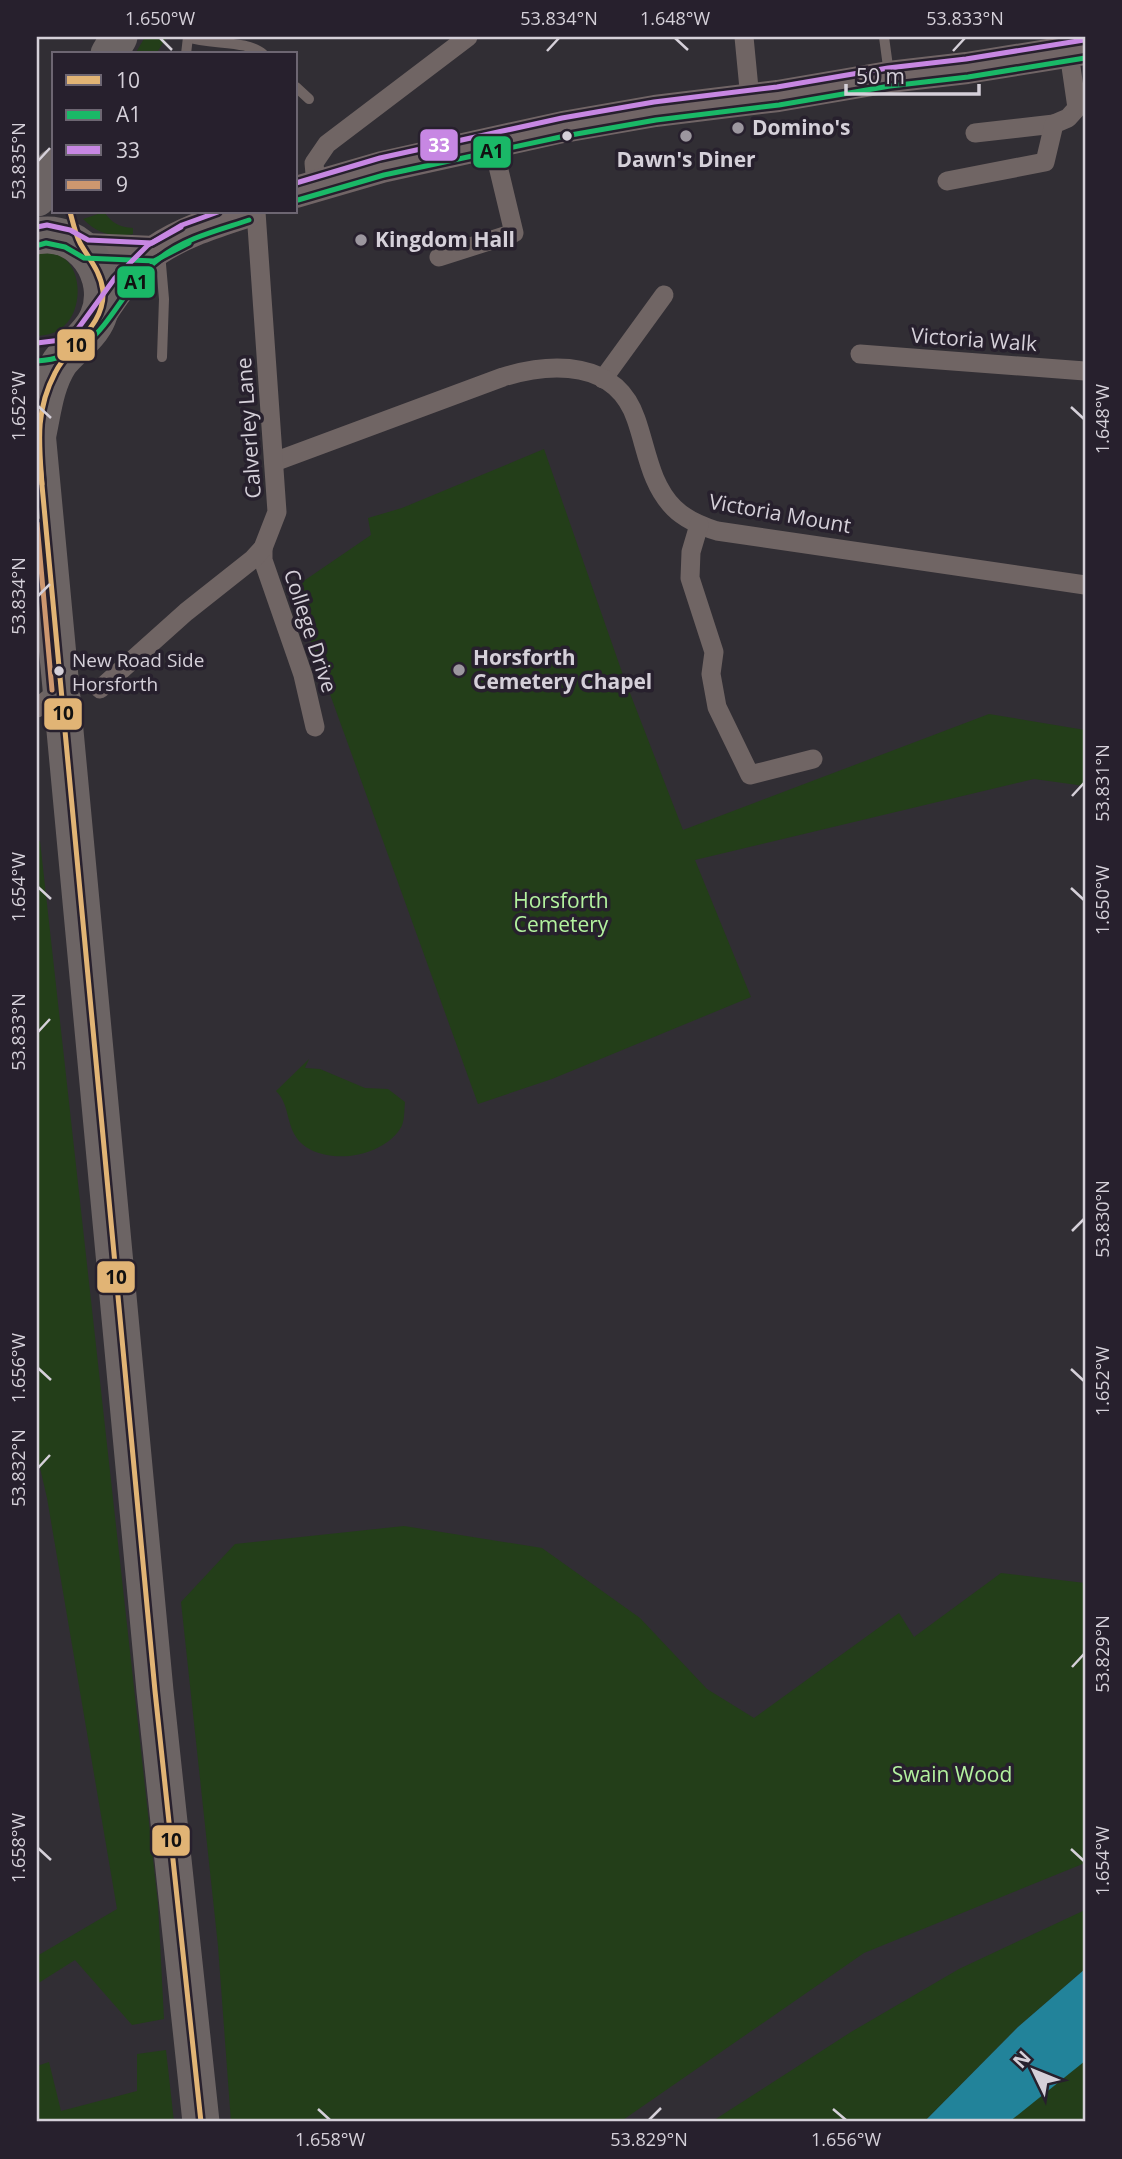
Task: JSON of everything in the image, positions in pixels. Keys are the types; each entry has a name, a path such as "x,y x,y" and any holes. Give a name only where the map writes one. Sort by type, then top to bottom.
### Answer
{"highway":[{"path":"37,198 52,171"},
{"path":"72,214 84,249 102,279 103,299 87,330 58,365 48,386 37,433 49,698 201,2122"},
{"path":"37,236 46,234 68,239 84,249"},
{"path":"37,352 51,352 87,330"}],"main road":[{"path":"306,189 382,167 492,141 655,111 1077,51"},
{"path":"87,330 115,292 157,250 188,233 240,214"},
{"path":"84,249 157,250"}],"street":[{"path":"306,189 314,163 327,144 468,37"},
{"path":"744,37 750,99"},
{"path":"975,133 1054,124 1068,118 1077,108 1077,51"},
{"path":"947,181 1041,164 1047,158 1054,124"},
{"path":"439,257 514,233 492,141"},
{"name":"Calverley Lane","path":"100,690 262,548 277,512 256,214"},
{"path":"603,379 664,295"},
{"name":"Victoria Walk","path":"860,354 1085,371"},
{"name":"Victoria Mount","path":"274,461 525,370 573,368 589,371 603,379 629,402 652,473 662,492 674,508 699,525 717,531 1085,585"},
{"path":"699,525 691,552 690,578 714,652 711,674 717,707 750,775 813,759"},
{"name":"College Drive","path":"262,548 263,560 303,675 315,727"}],"lane":[{"path":"188,37 256,48 261,52"},
{"path":"884,37 889,77"},
{"path":"298,89 309,99"},
{"path":"157,250 164,299 162,357"}],"green space":[{"path":"145,37 167,37 157,52 136,52"},
{"path":"106,214 116,224 133,228 133,234 106,234 83,219"},
{"path":"46,247 63,257 71,266 78,293 74,311 64,326 52,333 38,336 37,249"},
{"name":"Horsforth Cemetery","path":"544,449 623,675 683,830 989,714 1085,730 1085,786 1034,779 695,860 751,997 552,1079 478,1104 292,589 371,535 368,518 402,508"},
{"path":"37,841 40,841 158,1904 164,2019 132,2025 75,1960 37,1984 37,1956 117,1909 47,1498 37,1455"},
{"path":"309,1059 305,1068 320,1069 365,1088 388,1089 405,1102 404,1119 400,1129 382,1146 357,1155 330,1156 306,1147 294,1134 284,1104 276,1091"},
{"name":"Swain Wood","path":"404,1526 542,1548 640,1618 707,1689 754,1718 899,1613 914,1637 1001,1573 1085,1583 1085,1863 864,1953 620,2122 231,2122 218,1946 181,1602 235,1544"},
{"path":"1085,1910 1085,1969 1018,2027 924,2122 711,2122 851,2032 959,1969"},
{"path":"1085,2039 1085,2122 1000,2122"},
{"path":"166,2050 174,2122 37,2122 37,2066 49,2062 61,2111 137,2091 137,2054"}],"water":[{"path":"1085,1969 1085,2061 1009,2122 924,2122 1018,2027"}],"transit line":[{"name":"33","path":"298,182 380,158 562,118 654,102 777,87 1084,40"},
{"name":"A1","path":"298,200 384,175 565,136 656,120 779,105 1085,58"},
{"name":"10","path":"42,484 40,427 44,401 55,373 92,325 102,304 100,278 78,239 71,214"},
{"name":"33","path":"37,343 61,340 77,330 115,278 148,245 182,225 212,214"},
{"name":"A1","path":"37,361 60,357 79,348 94,336 144,273 170,251 203,235 249,220"},
{"name":"33","path":"37,227 47,225 70,230 88,240 152,243 181,227"},
{"name":"A1","path":"39,245 46,243 65,247 84,258 154,261 189,243"},
{"name":"10","path":"37,432 155,1691 201,2122"},
{"name":"9","path":"37,523 52,690"}],"place":[{"name":"Domino's","path":"738,128"},
{"name":"Dawn's Diner","path":"686,136"},
{"name":"Kingdom Hall","path":"361,240"},
{"name":"Horsforth Cemetery Chapel","path":"459,670"},
{"name":"New Road Side Horsforth","path":"59,671"}]}
